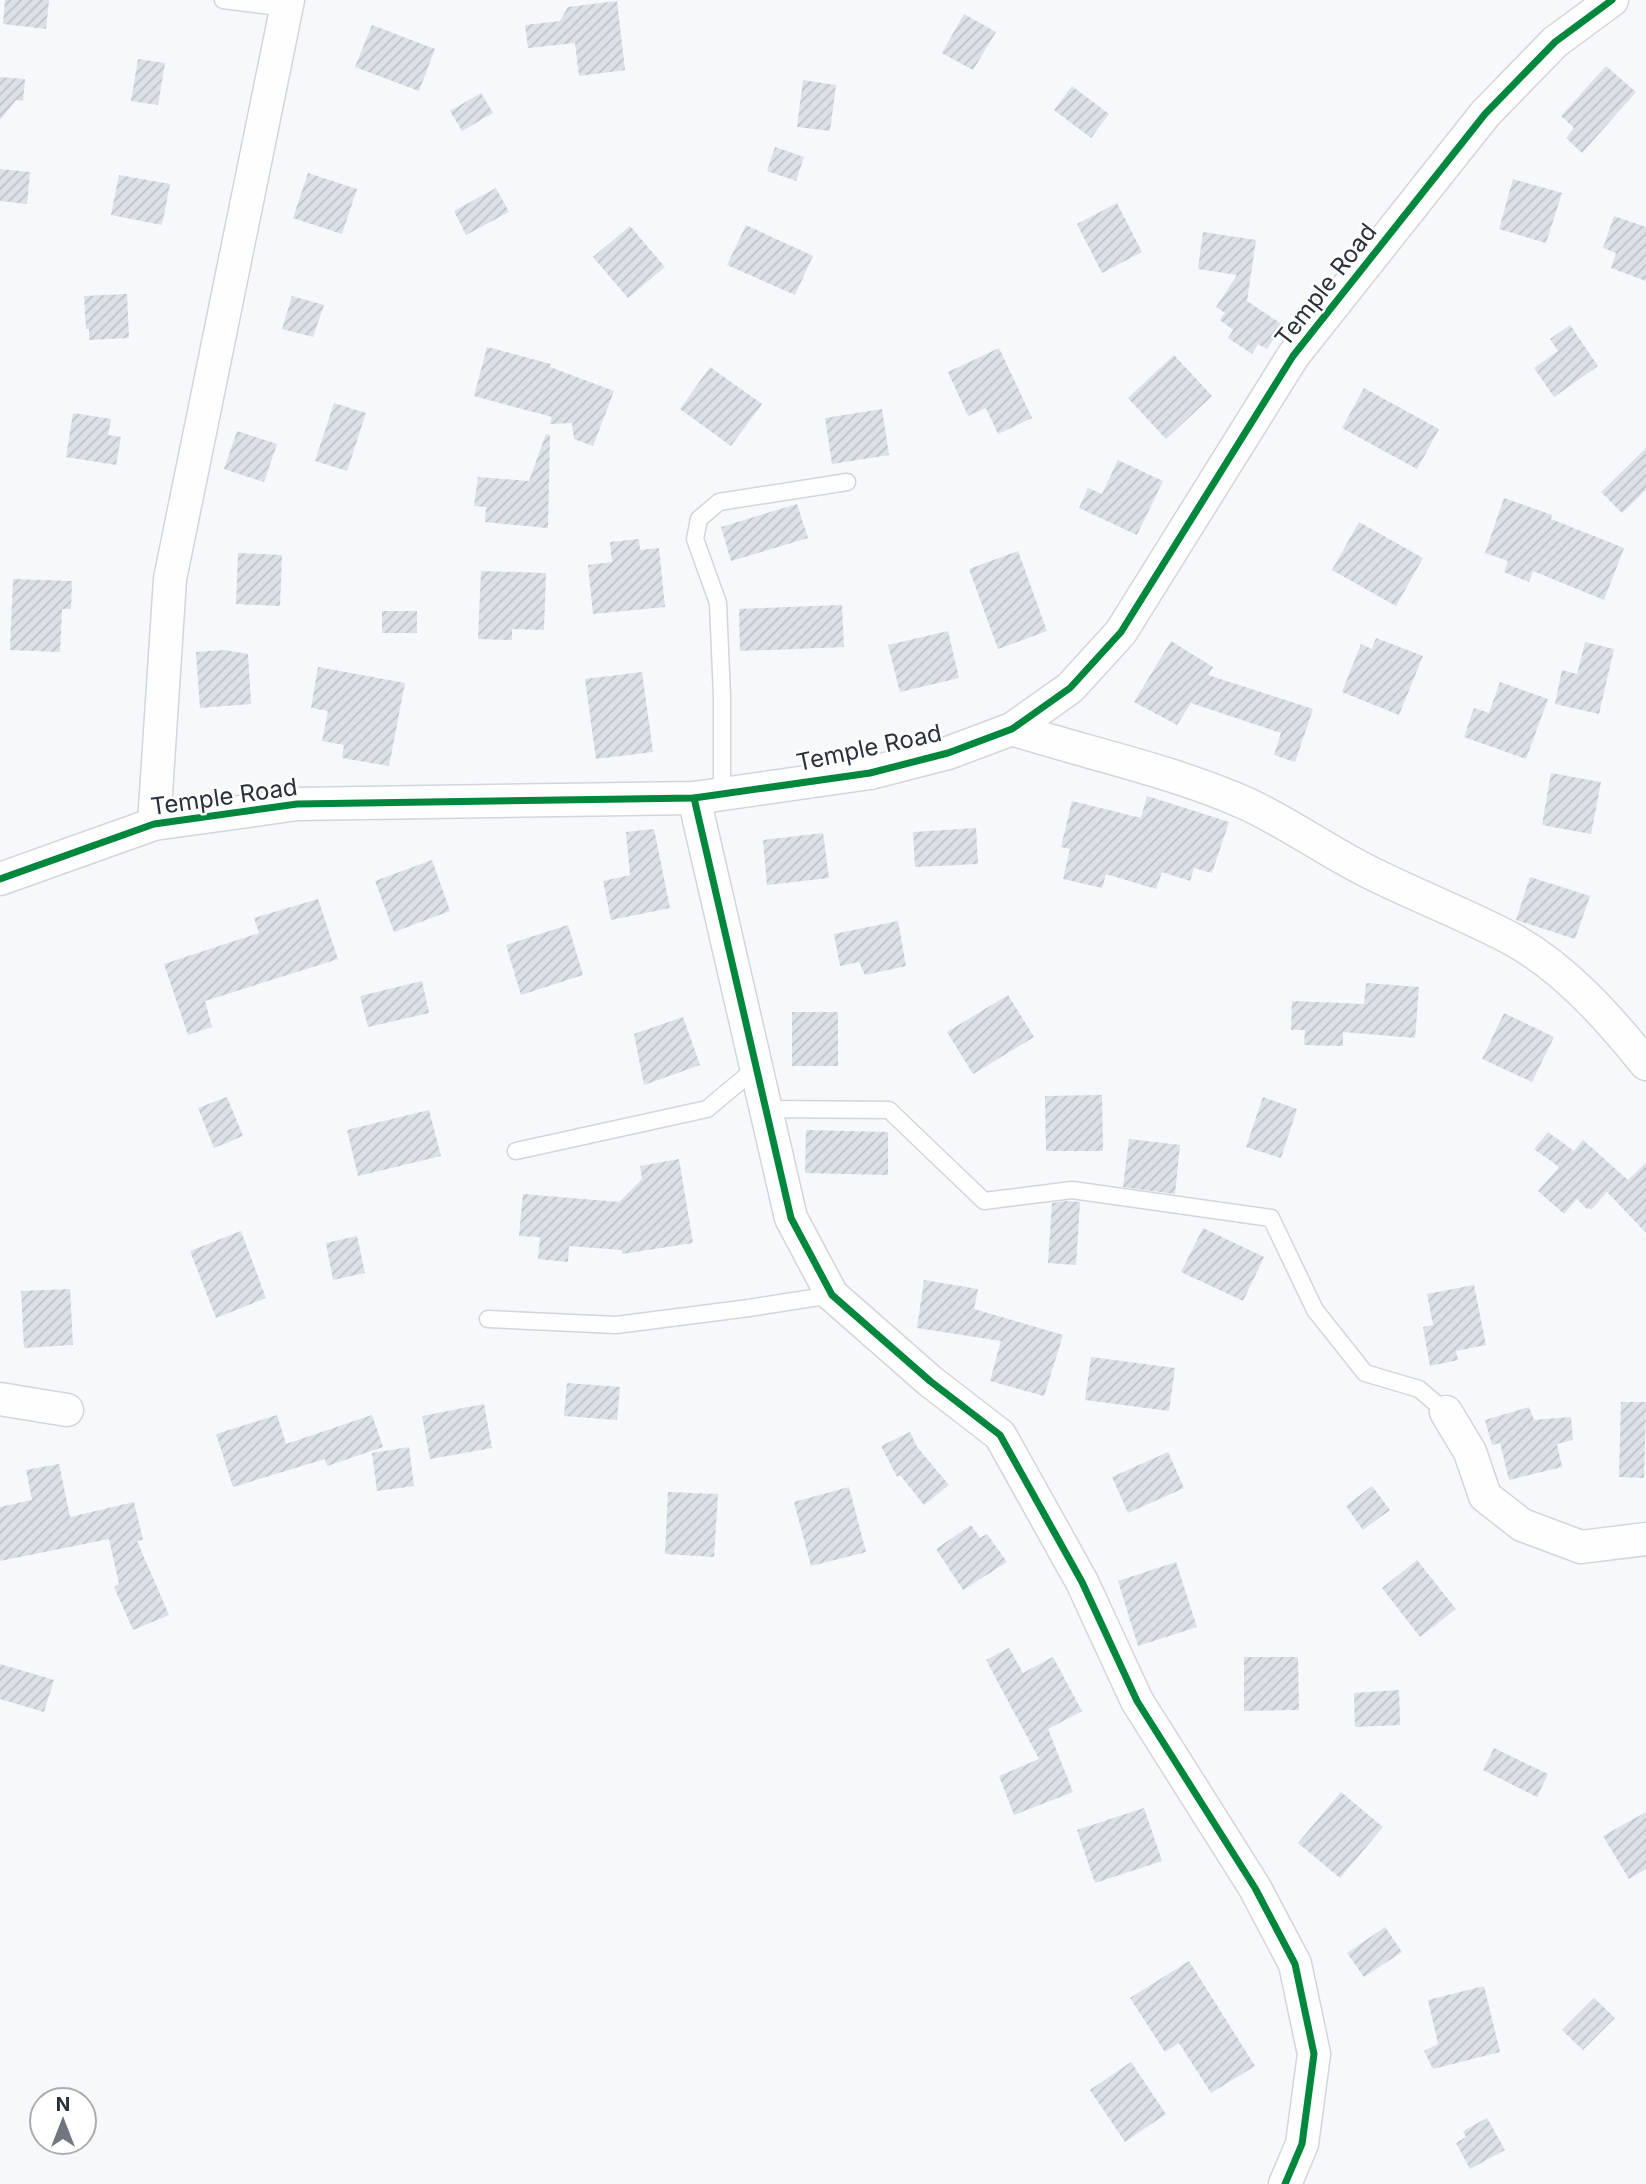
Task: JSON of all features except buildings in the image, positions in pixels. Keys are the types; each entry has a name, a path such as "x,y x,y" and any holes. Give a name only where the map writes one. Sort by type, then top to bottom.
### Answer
{"street":[{"name":"Temple Road","path":"0,879 154,824 297,804 708,796 870,773 948,753 1012,729 1070,688 1121,632 1293,356 1485,114 1555,42 1612,0"},
{"path":"154,824 170,579 287,4"},
{"path":"1012,729 1158,770 1246,804 1359,868 1512,939 1559,972 1619,1031 1646,1064"},
{"path":"708,796 756,1068 791,1218 832,1295 930,1381 1000,1435 1082,1582 1137,1701 1255,1888 1295,1964 1314,2054 1302,2144 1285,2184"},
{"path":"0,1399 67,1410"},
{"path":"1446,1412 1470,1452 1485,1496 1522,1525 1581,1547 1646,1539"}],"lane":[{"path":"223,0 287,4"},
{"path":"708,796 723,697 718,603 695,539 699,519 719,502 847,482"},
{"path":"516,1152 707,1110 756,1068"},
{"path":"766,1110 889,1110 984,1201 1072,1190 1271,1218 1315,1310 1365,1373 1419,1389 1446,1412"},
{"path":"488,1318 616,1325 832,1295"}],"cycle path":[{"path":"0,879 154,824 297,804 694,798 870,773 948,753 1012,729 1070,688 1121,632 1293,356 1485,114 1555,42 1612,0"},
{"path":"694,798 791,1218 832,1295 930,1381 1000,1435 1082,1582 1137,1701 1255,1888 1295,1964 1314,2054 1302,2144 1285,2184"}]}
